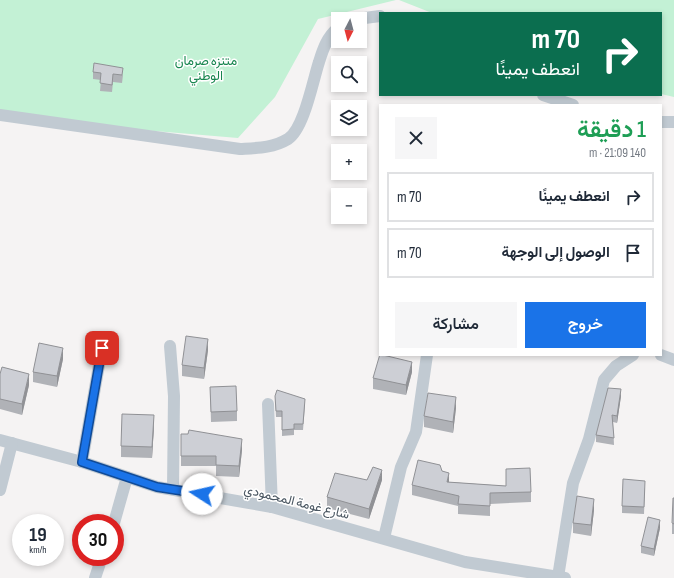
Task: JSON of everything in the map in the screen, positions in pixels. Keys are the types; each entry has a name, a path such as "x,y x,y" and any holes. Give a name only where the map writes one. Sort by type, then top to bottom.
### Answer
{"street":[{"path":"367,18 379,16"},
{"path":"0,115 240,149 269,147 289,138 297,128 304,113 322,53 331,33"},
{"path":"546,96 570,104"},
{"path":"662,122 674,122"},
{"path":"170,346 174,396 173,489"},
{"path":"82,462 102,348"},
{"path":"662,355 674,360"},
{"path":"384,538 401,467 416,432 427,356"},
{"path":"562,578 573,483 589,439 604,380 616,366 631,356"},
{"path":"268,404 272,507"},
{"path":"0,490 6,442"},
{"name":"شارع غومة المحمودي","path":"6,442 82,462 157,487 272,507 465,562 562,578"},
{"path":"117,514 127,477"},
{"path":"95,578 99,566"}],"green space":[{"name":"متنزه صرمان الوطني","path":"0,0 396,0 347,12 331,12 331,16 318,19 275,97 238,138 0,118"},
{"path":"399,0 674,0 674,97 662,94 662,12 429,12"}],"building":[{"path":"94,63 123,68 122,75 113,74 112,85 100,83 101,73 93,72"},
{"path":"186,336 208,339 204,368 182,365"},
{"path":"39,343 63,348 57,376 33,372"},
{"path":"379,356 387,356 412,362 406,385 373,378"},
{"path":"2,367 29,374 22,404 0,399 0,374"},
{"path":"236,386 237,411 211,412 210,387"},
{"path":"608,388 621,389 617,416 612,415 614,438 596,435"},
{"path":"277,390 305,399 303,424 294,424 294,429 282,430 282,411 276,411 275,396"},
{"path":"428,393 456,397 453,422 424,416"},
{"path":"122,414 154,415 152,447 121,446"},
{"path":"189,430 242,439 239,466 216,465 216,456 181,456 181,434 188,434"},
{"path":"418,460 440,465 442,471 449,473 447,482 506,486 506,469 530,468 531,492 490,493 490,506 458,504 459,496 412,485"},
{"path":"373,467 382,470 369,509 327,497 335,473 367,480"},
{"path":"623,479 645,481 644,507 622,506"},
{"path":"577,496 594,499 591,525 573,523"},
{"path":"674,498 674,524 672,523"},
{"path":"648,517 660,520 654,549 641,546"}],"route":[{"path":"102,348 82,462 157,487 202,494"}]}
